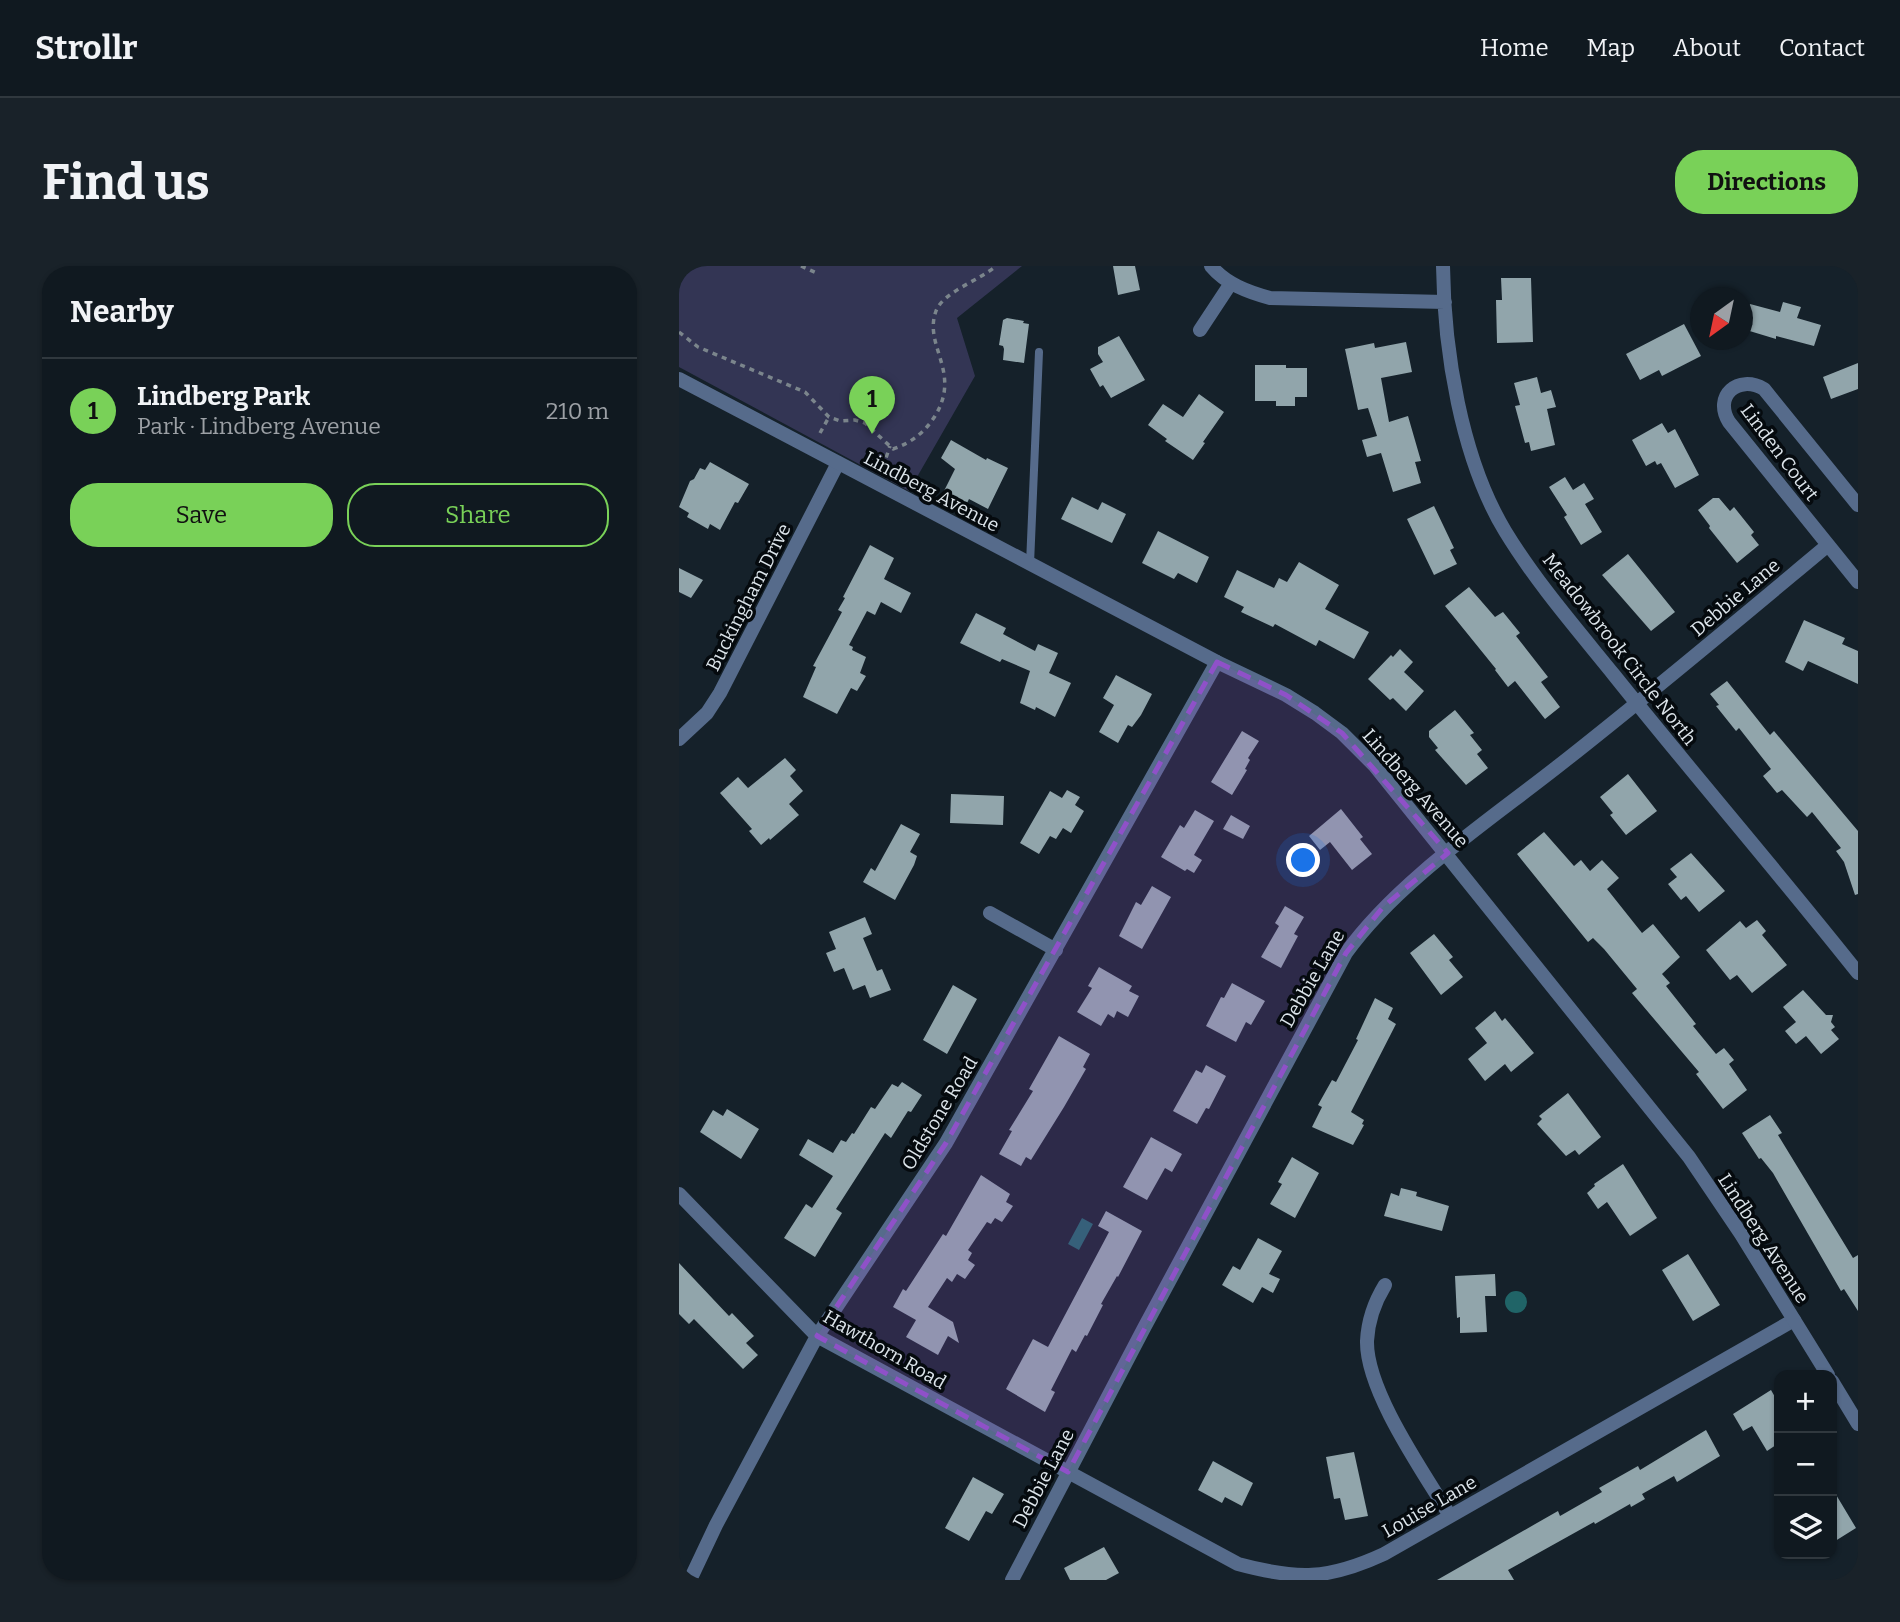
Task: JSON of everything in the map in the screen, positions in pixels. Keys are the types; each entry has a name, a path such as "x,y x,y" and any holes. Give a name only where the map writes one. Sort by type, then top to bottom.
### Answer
{"street":[{"path":"1211,266 1231,283 1250,293 1270,298 1445,302"},
{"name":"Meadowbrook Circle North","path":"1443,266 1449,353 1458,403 1472,452 1505,531 1546,591 1778,872 1858,974"},
{"path":"1200,330 1231,283"},
{"name":"Lindberg Avenue","path":"679,379 1217,662 1286,695 1342,733 1375,766 1448,853 1689,1157 1741,1234 1825,1370"},
{"name":"Linden Court","path":"1858,505 1764,388 1743,383 1733,387 1723,405 1725,416 1858,582"},
{"name":"Buckingham Drive","path":"679,739 707,713 720,693 838,463"},
{"name":"Debbie Lane","path":"1012,1580 1346,953 1363,929 1383,907 1448,853 1637,704 1828,545"},
{"name":"Oldstone Road","path":"690,1580 716,1525 817,1336 946,1143 1217,662"},
{"path":"990,913 1056,950"},
{"name":"Hawthorn Road","path":"679,1194 817,1336 1068,1472"},
{"path":"1385,1284 1369,1320 1369,1359 1396,1428 1450,1516"},
{"name":"Louise Lane","path":"1068,1472 1238,1564 1268,1574 1294,1578 1325,1575 1356,1567 1384,1554 1794,1320"},
{"path":"1837,1389 1858,1424"}],"lane":[{"path":"1030,564 1039,352"}],"path":[{"path":"679,277 692,266"},
{"path":"801,266 819,274"},
{"path":"679,332 698,347 805,392 829,417 865,424 893,449 906,444 927,429 944,397 946,379 933,326 940,302 996,266"},
{"path":"820,433 829,417"},
{"path":"883,467 890,446"}],"highlighted area":[{"path":"1217,662 1286,695 1342,733 1448,853 1383,907 1346,953 1068,1472 817,1336 946,1143"}],"shaded area":[{"path":"679,266 1022,266 957,318 975,376 909,491 679,367"},
{"path":"1082,1218 1093,1224 1079,1250 1068,1244"},
{"path":"1516,1291 1524,1294 1527,1302 1524,1310 1516,1313 1508,1310 1505,1302 1508,1294"}],"building":[{"path":"1113,266 1135,266 1140,290 1118,295"},
{"path":"1501,278 1531,278 1533,342 1497,343 1496,300 1502,300"},
{"path":"1783,302 1801,307 1797,318 1821,325 1814,346 1753,332 1753,305 1780,312"},
{"path":"1007,318 1029,324 1024,363 1003,360 1004,349 999,345 1003,320"},
{"path":"1684,324 1690,335 1690,350 1698,350 1701,356 1662,376 1659,370 1640,380 1626,354"},
{"path":"1119,336 1145,380 1111,398 1103,385 1100,387 1090,369 1103,362 1098,354 1098,347"},
{"path":"1406,342 1412,372 1381,378 1389,422 1408,416 1421,461 1415,462 1421,483 1393,492 1381,453 1367,457 1362,440 1377,436 1368,408 1358,410 1345,349 1374,343 1375,348"},
{"path":"1858,363 1858,389 1831,399 1823,377"},
{"path":"1255,365 1307,368 1307,397 1295,397 1295,406 1276,406 1276,401 1255,401"},
{"path":"1537,377 1541,393 1551,390 1556,407 1547,409 1555,445 1531,451 1529,442 1525,443 1515,406 1520,405 1514,383"},
{"path":"1199,394 1224,412 1193,460 1165,441 1167,439 1148,425 1163,404 1183,417"},
{"path":"1662,423 1668,433 1675,429 1699,475 1675,488 1661,463 1657,465 1655,461 1646,466 1632,440"},
{"path":"951,440 986,460 987,458 1008,468 988,509 969,499 964,509 941,497 955,469 941,458"},
{"path":"710,462 749,484 738,503 735,502 720,530 710,524 708,529 687,517 689,513 679,507 690,481 700,468 705,470"},
{"path":"1565,477 1573,490 1584,483 1594,499 1585,504 1602,532 1581,545 1564,517 1567,515 1549,487"},
{"path":"1072,497 1098,510 1102,502 1126,514 1112,543 1061,519"},
{"path":"1713,498 1719,498 1730,511 1734,507 1754,532 1751,535 1759,545 1737,563 1698,510"},
{"path":"1434,506 1454,548 1450,550 1457,564 1434,575 1407,519"},
{"path":"1158,531 1209,557 1197,583 1178,573 1174,579 1142,563"},
{"path":"870,545 894,558 884,579 911,593 901,613 881,602 875,615 867,611 849,645 853,647 852,650 866,657 860,673 866,676 857,691 851,688 837,714 803,697 816,667 813,666 842,612 838,610 845,598 843,597"},
{"path":"1628,554 1675,612 1651,631 1602,575"},
{"path":"1299,562 1339,585 1325,609 1369,632 1354,659 1319,640 1316,646 1275,624 1273,627 1241,612 1244,607 1224,597 1237,570 1274,588 1279,578 1287,582"},
{"path":"679,568 703,580 691,598 679,592"},
{"path":"1469,587 1495,617 1503,612 1520,633 1516,636 1548,677 1541,682 1560,707 1545,719 1515,681 1508,687 1445,606"},
{"path":"976,613 1006,628 1003,634 1035,651 1038,644 1058,653 1049,673 1071,683 1055,717 1036,707 1035,710 1020,703 1030,671 1002,659 1000,662 960,643"},
{"path":"1804,620 1845,638 1842,644 1858,651 1858,684 1808,661 1803,671 1785,662"},
{"path":"1400,649 1413,662 1404,672 1424,691 1406,711 1368,679"},
{"path":"1116,675 1152,694 1141,715 1132,727 1128,725 1118,743 1099,732 1114,705 1103,698"},
{"path":"1727,681 1770,735 1774,731 1858,831 1858,894 1855,895 1844,862 1836,851 1841,848 1812,812 1807,817 1782,790 1777,793 1763,776 1771,769 1739,728 1736,731 1716,706 1719,705 1710,694"},
{"path":"1455,710 1474,733 1470,735 1482,750 1477,754 1488,768 1466,785 1435,750 1438,748 1429,737 1429,731"},
{"path":"1242,731 1259,741 1248,758 1250,760 1245,769 1247,770 1232,795 1211,782"},
{"path":"785,758 796,770 790,776 803,791 789,804 799,815 761,845 749,831 752,829 720,793 738,777 748,788"},
{"path":"1628,774 1657,811 1626,835 1600,797"},
{"path":"1067,790 1080,797 1075,805 1084,811 1071,833 1063,828 1056,839 1050,836 1039,854 1020,843 1050,791 1062,798"},
{"path":"951,794 1004,796 1003,825 950,823"},
{"path":"1341,809 1363,837 1360,839 1372,854 1352,870 1330,842 1320,850 1309,836"},
{"path":"1195,810 1214,821 1194,855 1202,860 1194,873 1187,869 1185,871 1161,857 1180,825 1184,828"},
{"path":"1231,815 1250,826 1243,839 1223,829"},
{"path":"901,824 920,834 910,852 917,856 914,865 895,900 863,882 871,868 875,871"},
{"path":"1544,832 1574,866 1581,860 1590,871 1602,860 1619,878 1607,889 1642,933 1653,924 1680,957 1662,974 1670,983 1666,986 1716,1054 1724,1048 1734,1060 1729,1064 1747,1090 1723,1109 1696,1074 1699,1072 1632,993 1637,989 1593,938 1588,942 1517,854"},
{"path":"1691,853 1725,891 1699,912 1686,896 1681,900 1668,884 1677,877 1670,869"},
{"path":"1152,886 1171,897 1142,949 1119,936 1136,902 1141,905"},
{"path":"1285,906 1304,917 1294,934 1298,936 1281,968 1261,957 1279,926 1275,923"},
{"path":"865,917 872,934 863,938 877,971 882,969 891,990 870,998 865,985 853,990 844,968 834,972 826,953 836,949 829,932"},
{"path":"1757,920 1766,931 1762,935 1787,965 1752,993 1737,975 1730,980 1706,950 1740,921 1746,928"},
{"path":"1434,934 1453,957 1449,960 1463,977 1441,995 1410,953"},
{"path":"1099,967 1132,986 1129,991 1139,996 1128,1017 1117,1011 1114,1018 1108,1014 1101,1026 1077,1012 1092,988 1088,986"},
{"path":"1232,983 1265,1001 1251,1025 1246,1022 1236,1042 1206,1026 1221,997 1224,998"},
{"path":"953,985 977,999 947,1054 923,1040"},
{"path":"1803,990 1826,1015 1833,1015 1831,1022 1835,1027 1831,1030 1839,1039 1821,1054 1806,1036 1796,1044 1785,1031 1796,1022 1783,1007"},
{"path":"1375,998 1393,1008 1388,1019 1396,1024 1351,1112 1364,1120 1353,1145 1312,1127 1322,1107 1318,1105 1332,1080 1336,1082 1358,1040 1356,1039"},
{"path":"1495,1011 1502,1021 1505,1018 1534,1053 1511,1072 1505,1064 1485,1081 1468,1059 1487,1043 1475,1028"},
{"path":"1059,1036 1090,1054 1083,1067 1086,1069 1031,1160 1026,1157 1021,1166 999,1154 1012,1131 1009,1130 1033,1091 1029,1089"},
{"path":"1206,1065 1226,1076 1209,1109 1206,1108 1197,1124 1173,1111 1196,1070 1202,1073"},
{"path":"902,1082 922,1095 891,1138 885,1133 836,1209 842,1213 815,1257 784,1238 806,1204 812,1208 833,1176 799,1155 808,1139 833,1153 841,1140 846,1142 852,1133 854,1134 871,1107 875,1109 892,1084 898,1087"},
{"path":"1568,1093 1601,1137 1579,1155 1575,1150 1566,1156 1537,1124 1542,1119 1539,1116"},
{"path":"727,1109 759,1129 741,1159 700,1132 713,1110 723,1116"},
{"path":"1770,1115 1782,1133 1778,1135 1853,1258 1858,1255 1858,1311 1844,1289 1841,1291 1773,1173 1761,1158 1759,1159 1742,1133"},
{"path":"1151,1137 1182,1154 1172,1172 1165,1168 1147,1200 1123,1187"},
{"path":"1292,1157 1319,1173 1295,1218 1270,1204 1282,1184 1278,1182"},
{"path":"1623,1164 1657,1218 1630,1236 1607,1202 1598,1209 1587,1193 1594,1184"},
{"path":"981,1175 1010,1194 1006,1202 1013,1206 1002,1222 995,1218 991,1224 987,1222 968,1250 972,1253 968,1260 975,1265 965,1279 957,1274 952,1282 947,1278 928,1307 953,1322 959,1343 948,1336 938,1355 906,1337 916,1320 893,1307 943,1234 946,1236"},
{"path":"1401,1188 1417,1192 1416,1196 1449,1206 1442,1231 1384,1216 1391,1193 1399,1196"},
{"path":"1106,1211 1142,1231 1101,1304 1103,1305 1087,1336 1085,1335 1076,1352 1072,1349 1051,1390 1055,1392 1045,1412 1006,1389 1033,1339 1048,1347 1109,1232 1098,1226"},
{"path":"1258,1238 1282,1251 1269,1274 1280,1279 1273,1293 1262,1287 1253,1303 1222,1285 1233,1266 1240,1270"},
{"path":"1688,1254 1720,1305 1693,1321 1662,1270"},
{"path":"679,1263 729,1316 732,1313 754,1336 746,1343 758,1355 743,1369 694,1319 689,1324 679,1314"},
{"path":"1495,1274 1496,1296 1485,1296 1487,1332 1460,1333 1455,1276"},
{"path":"1771,1390 1774,1395 1774,1446 1767,1451 1752,1426 1743,1431 1733,1414"},
{"path":"1706,1430 1720,1456 1677,1482 1674,1476 1642,1494 1645,1499 1631,1507 1630,1504 1595,1524 1594,1522 1508,1570 1514,1580 1437,1580 1558,1511 1560,1516 1602,1492 1599,1488 1638,1466 1640,1470"},
{"path":"1354,1452 1368,1516 1345,1520 1340,1498 1334,1499 1326,1457"},
{"path":"1213,1461 1253,1483 1242,1506 1225,1497 1222,1503 1198,1490"},
{"path":"973,1477 1004,1494 992,1514 986,1511 969,1541 945,1528"},
{"path":"1837,1496 1856,1528 1837,1540"},
{"path":"1104,1547 1119,1573 1106,1580 1070,1580 1064,1568"}],"place":[{"name":"Lindberg Park","path":"872,434"}]}
